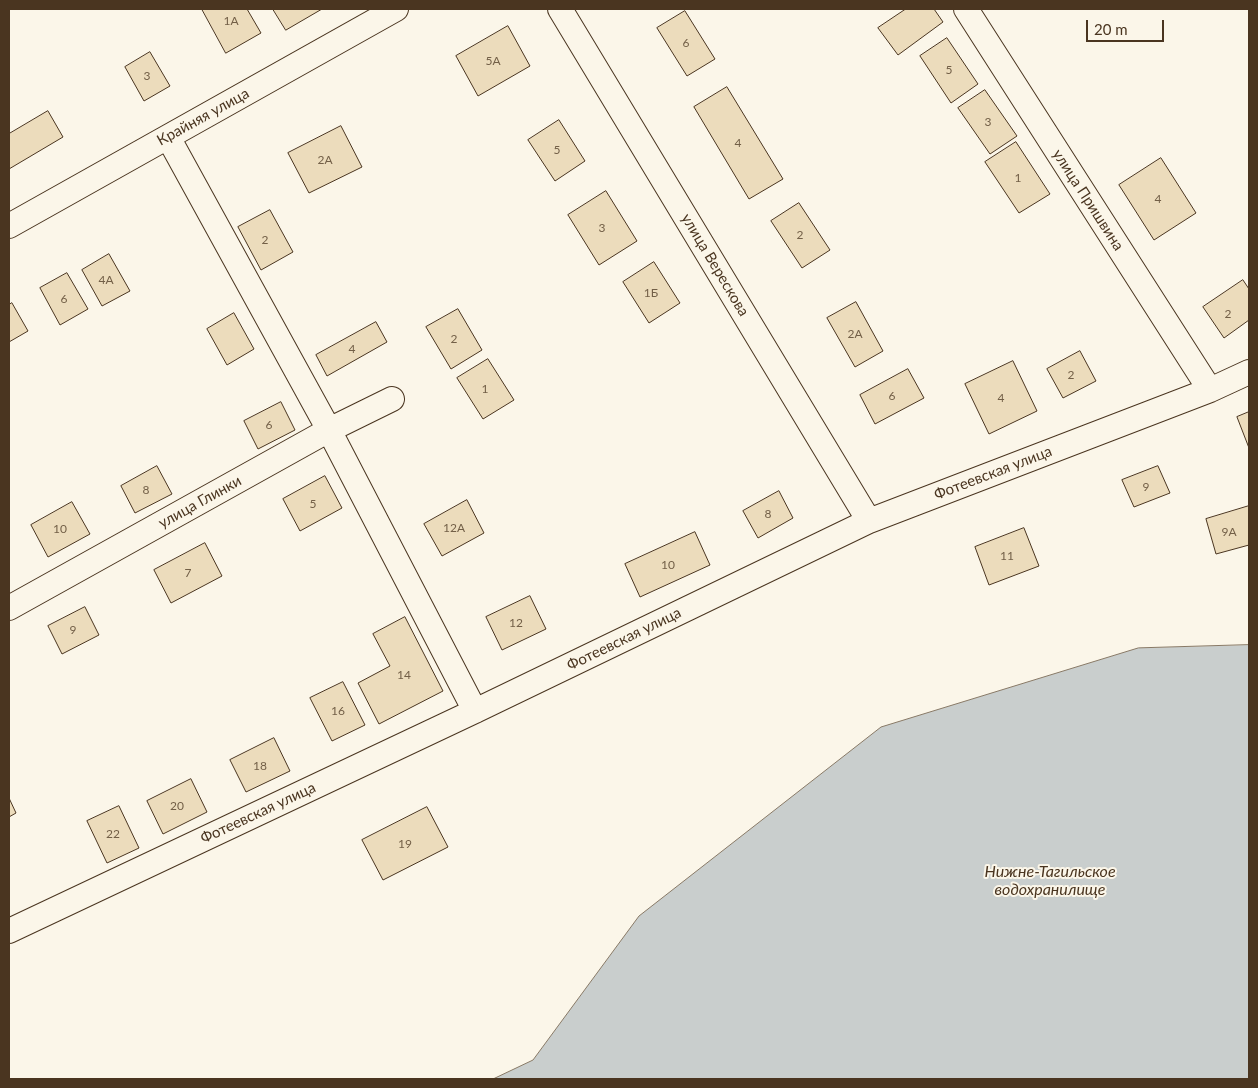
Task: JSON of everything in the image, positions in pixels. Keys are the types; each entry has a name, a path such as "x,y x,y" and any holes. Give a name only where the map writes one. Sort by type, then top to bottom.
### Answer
{"street":[{"name":"Крайняя улица","path":"9,226 396,9"},
{"name":"улица Верескова","path":"560,9 870,521"},
{"name":"улица Пришвина","path":"966,9 1210,390"},
{"path":"168,137 329,430 475,711"},
{"name":"Фотеевская улица","path":"9,930 475,711 870,521 1210,390 1249,372"},
{"name":"улица Глинки","path":"9,608 329,430 392,399"}],"water":[{"name":"Нижне-Тагильское водохранилище","path":"1249,645 1249,1079 493,1079 533,1060 639,916 881,727 1138,648"}],"building":[{"path":"202,9 247,9 261,33 226,53"},
{"path":"273,9 322,9 286,30"},
{"path":"906,9 934,9 943,22 898,55 878,28"},
{"path":"685,11 715,59 687,76 657,28"},
{"path":"508,26 530,66 478,96 456,56"},
{"path":"947,38 978,84 951,103 920,56"},
{"path":"150,52 170,86 144,101 125,67"},
{"path":"727,87 783,179 749,199 694,107"},
{"path":"985,90 1017,136 990,154 958,108"},
{"path":"48,111 63,137 9,169 9,134"},
{"path":"559,120 585,161 555,181 528,140"},
{"path":"341,126 362,167 309,193 288,153"},
{"path":"1016,142 1050,194 1019,213 985,162"},
{"path":"1161,158 1196,213 1154,240 1119,185"},
{"path":"606,191 637,241 599,265 568,215"},
{"path":"799,203 830,250 802,268 771,221"},
{"path":"270,210 293,252 261,270 238,227"},
{"path":"109,254 130,291 102,306 82,270"},
{"path":"654,262 680,303 649,323 623,282"},
{"path":"67,273 88,309 60,325 40,288"},
{"path":"1243,280 1249,289 1249,320 1224,338 1203,307"},
{"path":"856,302 883,351 855,367 827,318"},
{"path":"12,303 28,331 9,342 9,305"},
{"path":"458,309 482,350 451,369 426,327"},
{"path":"234,313 254,349 227,365 207,329"},
{"path":"376,322 387,342 327,376 316,355"},
{"path":"1080,351 1096,381 1063,398 1047,369"},
{"path":"488,359 514,400 483,419 457,378"},
{"path":"1013,361 1037,411 989,434 965,384"},
{"path":"908,369 924,398 875,424 860,395"},
{"path":"281,402 295,430 258,449 244,421"},
{"path":"1249,412 1249,448 1237,417"},
{"path":"157,466 172,494 135,513 121,486"},
{"path":"1158,466 1170,493 1134,507 1122,480"},
{"path":"325,476 342,508 300,531 283,499"},
{"path":"779,491 793,518 758,538 743,511"},
{"path":"467,500 484,533 442,556 424,524"},
{"path":"72,502 90,534 48,557 31,525"},
{"path":"1249,506 1249,545 1216,554 1206,519"},
{"path":"1024,528 1039,566 989,585 975,547"},
{"path":"695,532 710,565 640,597 625,564"},
{"path":"205,543 222,576 171,603 154,570"},
{"path":"530,596 546,629 502,650 486,617"},
{"path":"85,607 99,635 62,654 48,626"},
{"path":"405,617 443,691 379,724 358,683 390,666 373,634"},
{"path":"343,682 365,725 332,741 310,698"},
{"path":"274,738 290,771 246,792 230,760"},
{"path":"191,779 207,812 163,834 147,801"},
{"path":"9,798 16,813 9,817"},
{"path":"119,806 139,848 107,863 87,821"},
{"path":"427,807 448,847 383,880 362,840"}]}
